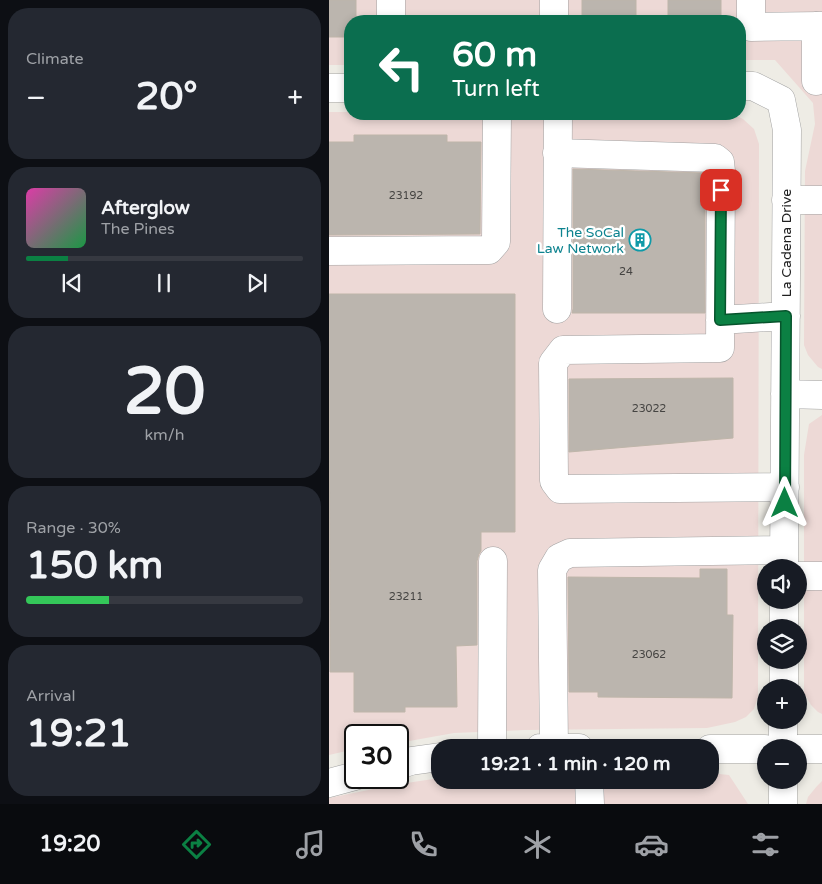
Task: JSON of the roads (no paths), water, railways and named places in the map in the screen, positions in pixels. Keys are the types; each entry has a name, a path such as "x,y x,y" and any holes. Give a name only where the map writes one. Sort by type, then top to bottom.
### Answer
{"street":[{"path":"391,0 391,15"},
{"path":"554,0 554,15"},
{"path":"746,86 753,86 781,100 819,81 819,26 751,27 751,0"},
{"path":"329,88 344,88"},
{"name":"La Cadena Drive","path":"781,100 787,130 784,559"},
{"path":"329,251 489,250 496,242 497,120"},
{"path":"557,309 558,120"},
{"path":"557,153 715,158 720,162 720,348 563,350 553,363 554,481 560,489 785,488"},
{"path":"786,200 822,200"},
{"path":"720,320 786,316"},
{"path":"785,394 822,395"},
{"path":"554,739 552,570 559,558 570,553 784,559"},
{"path":"492,739 493,561"},
{"path":"807,576 822,576"},
{"path":"719,749 757,749"},
{"path":"807,749 822,749"},
{"path":"409,762 431,758"},
{"path":"329,783 344,779"},
{"path":"589,789 590,804"},
{"path":"783,789 783,804"}],"place":[{"name":"The SoCal Law Network","path":"640,240"}]}
